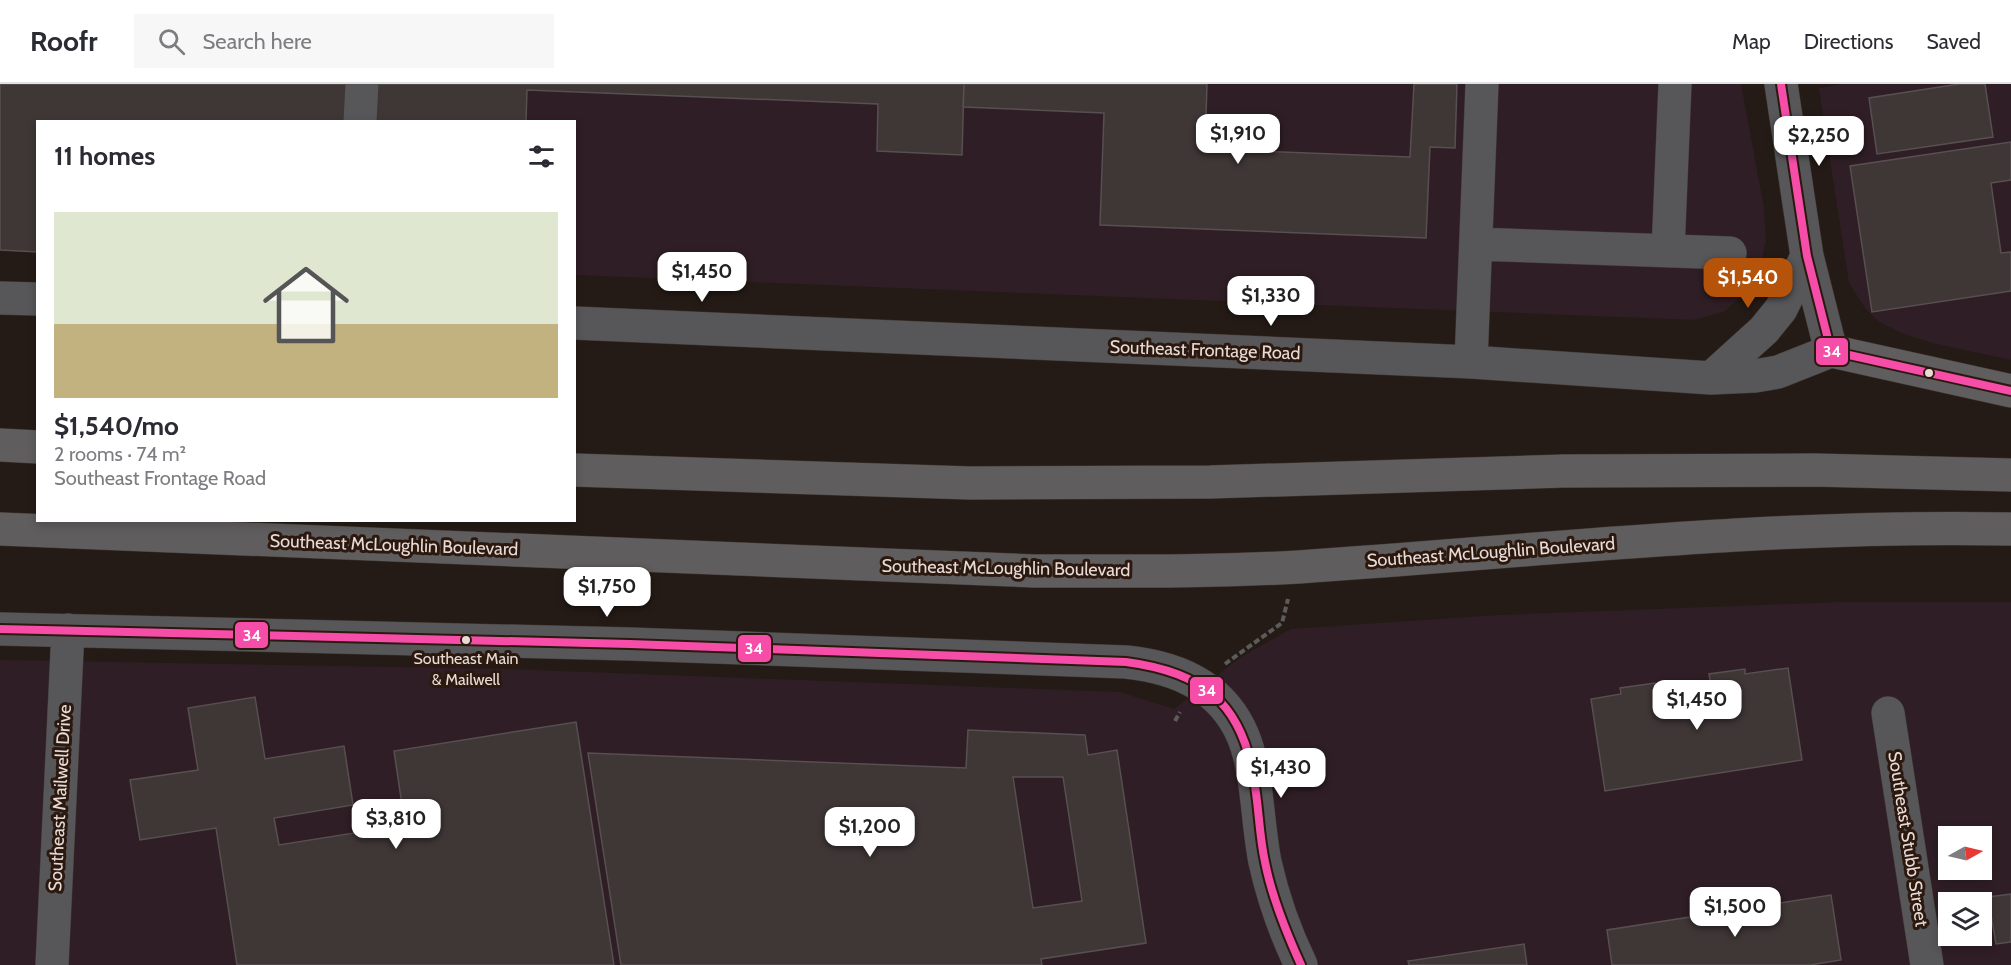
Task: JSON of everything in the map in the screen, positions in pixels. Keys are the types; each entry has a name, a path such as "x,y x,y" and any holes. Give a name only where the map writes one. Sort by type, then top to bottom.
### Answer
{"highway":[{"path":"1832,351 2011,391"},
{"path":"0,445 36,447"},
{"path":"576,470 970,483 1210,482 1564,471 1815,470 2011,475"},
{"name":"Southeast McLoughlin Boulevard","path":"0,529 1034,571 1185,571 1297,567 1680,537 1829,529 2011,529"}],"street":[{"path":"360,120 362,84"},
{"path":"1471,362 1482,84"},
{"path":"1668,251 1675,84"},
{"path":"1781,84 1807,256 1832,351"},
{"path":"1476,244 1730,253"},
{"path":"1711,378 1764,330 1781,309 1807,256"},
{"path":"0,298 36,299"},
{"name":"Southeast Frontage Road","path":"576,323 1471,362 1711,378 1755,376 1778,372 1832,351"},
{"path":"0,628 630,644 1126,662 1158,666 1198,682 1211,691 1221,701 1243,736 1266,862 1280,916 1301,965"},
{"name":"Southeast Mailwell Drive","path":"52,965 68,630"},
{"name":"Southeast Stubb Street","path":"1888,713 1927,965"}],"path":[{"path":"1175,721 1198,682 1282,623 1297,567"}],"shaded area":[{"path":"0,84 1741,84 1764,208 1766,240 1760,268 1747,291 1725,311 1695,320 576,275 576,120 36,120 36,252 0,251"},
{"path":"1842,84 2011,84 2011,360 1932,343 1901,333 1878,321 1865,308 1849,283 1819,88"},
{"path":"1842,602 2011,602 2011,965 0,965 0,660 505,669 1120,692 1174,709 1241,657 1291,629 1499,615"}],"building":[{"path":"0,84 350,84 348,120 36,120 36,252 0,250"},
{"path":"375,84 964,84 962,155 877,151 878,104 527,90 526,120 374,120"},
{"path":"964,84 1207,84 1205,149 1410,157 1414,84 1457,84 1455,148 1430,147 1426,238 1100,225 1104,113 963,107"},
{"path":"1959,84 1985,84 1993,137 1877,154 1869,98"},
{"path":"2011,142 2011,180 1991,183 2001,253 2011,252 2011,291 1872,312 1850,166"},
{"path":"1788,668 1802,760 1605,791 1591,699 1621,694 1620,688 1655,683 1660,713 1714,705 1709,674 1745,669 1745,674"},
{"path":"255,697 265,759 344,746 353,805 274,818 279,845 405,825 394,751 576,722 614,965 237,965 216,828 140,840 130,780 198,770 188,708"},
{"path":"968,730 1085,735 1088,755 1117,750 1146,943 1041,959 1042,965 621,965 588,753 966,768","holes":["1013,777 1063,777 1082,901 1033,908"]},
{"path":"2011,894 2011,942 1996,944 1992,920 1992,896"},
{"path":"1831,895 1841,960 1810,965 1612,965 1607,930"},
{"path":"1524,944 1527,965 1409,965 1408,961"}],"transit line":[{"name":"34","path":"1781,84 1807,256 1831,351 2011,391"},
{"name":"34","path":"0,629 630,644 1126,662 1153,667 1197,683 1228,711 1240,730 1254,780 1261,842 1271,889 1301,965"}],"place":[{"name":"Southeast Main & Mailwell","path":"466,640"}]}
